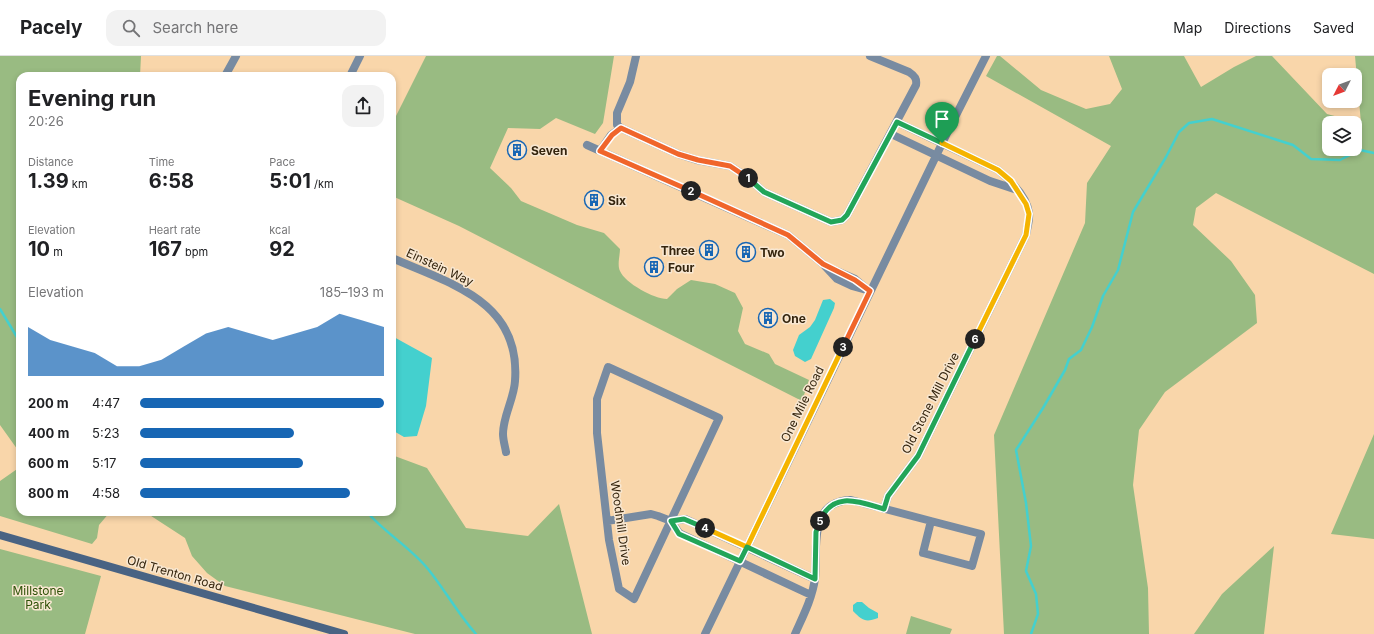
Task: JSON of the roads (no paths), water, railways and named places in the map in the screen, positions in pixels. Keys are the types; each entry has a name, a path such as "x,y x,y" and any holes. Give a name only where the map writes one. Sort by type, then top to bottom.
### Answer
{"main road":[{"name":"Old Trenton Road","path":"0,534 344,634"}],"street":[{"path":"227,72 236,56"},
{"path":"352,72 360,56"},
{"path":"636,56 630,82 617,113 617,125 678,154 698,160 730,166 747,177 764,192 831,222 842,220 847,215 916,85 916,80 910,72 870,56"},
{"name":"One Mile Road","path":"704,634 936,155 986,56"},
{"name":"Old Stone Mill Drive","path":"884,509 888,496 918,456 1026,235 1029,214 1026,204 1011,181 998,170 897,122"},
{"path":"600,151 612,135 621,128"},
{"path":"891,134 990,181 1017,190"},
{"path":"587,145 788,235 823,264 855,280 870,291"},
{"name":"Einstein Way","path":"396,260 460,288 481,301 494,314 507,331 513,352 515,374 514,392 504,423 503,434 506,452"},
{"name":"Woodmill Drive","path":"608,367 719,418 634,599 619,589 609,540 607,521 598,433 597,400 608,367"},
{"path":"795,634 807,609 815,579 816,532 821,517 832,505 841,500 858,501 981,534 972,566 923,553 931,521"},
{"path":"607,521 651,514 671,521 684,519 815,579"},
{"path":"671,521 679,534 811,595"}],"water":[{"path":"830,299 835,303 834,308 811,359 805,362 795,356 793,350 799,335 810,327 815,320 823,300"},
{"path":"396,338 432,358 426,406 417,436 404,437 396,432"},
{"path":"857,602 862,602 878,613 878,618 864,620 859,617 853,611 853,605"}],"waterway":[{"path":"1031,634 1038,614 1036,594 1026,571 1031,546 1026,503 1016,450 1043,408 1065,370 1069,359 1081,350 1092,327 1103,296 1118,270 1133,212 1179,132 1189,123 1212,119 1293,145 1311,159 1340,160 1360,150 1374,153"},
{"path":"0,309 16,335"},
{"path":"370,516 421,561 476,634"}],"place":[{"name":"Seven","path":"517,150"},
{"name":"Six","path":"594,200"},
{"name":"Three","path":"709,250"},
{"name":"Two","path":"746,252"},
{"name":"Four","path":"654,267"},
{"name":"One","path":"768,318"}],"park label":[{"name":"Millstone Park","path":"38,597"}]}
